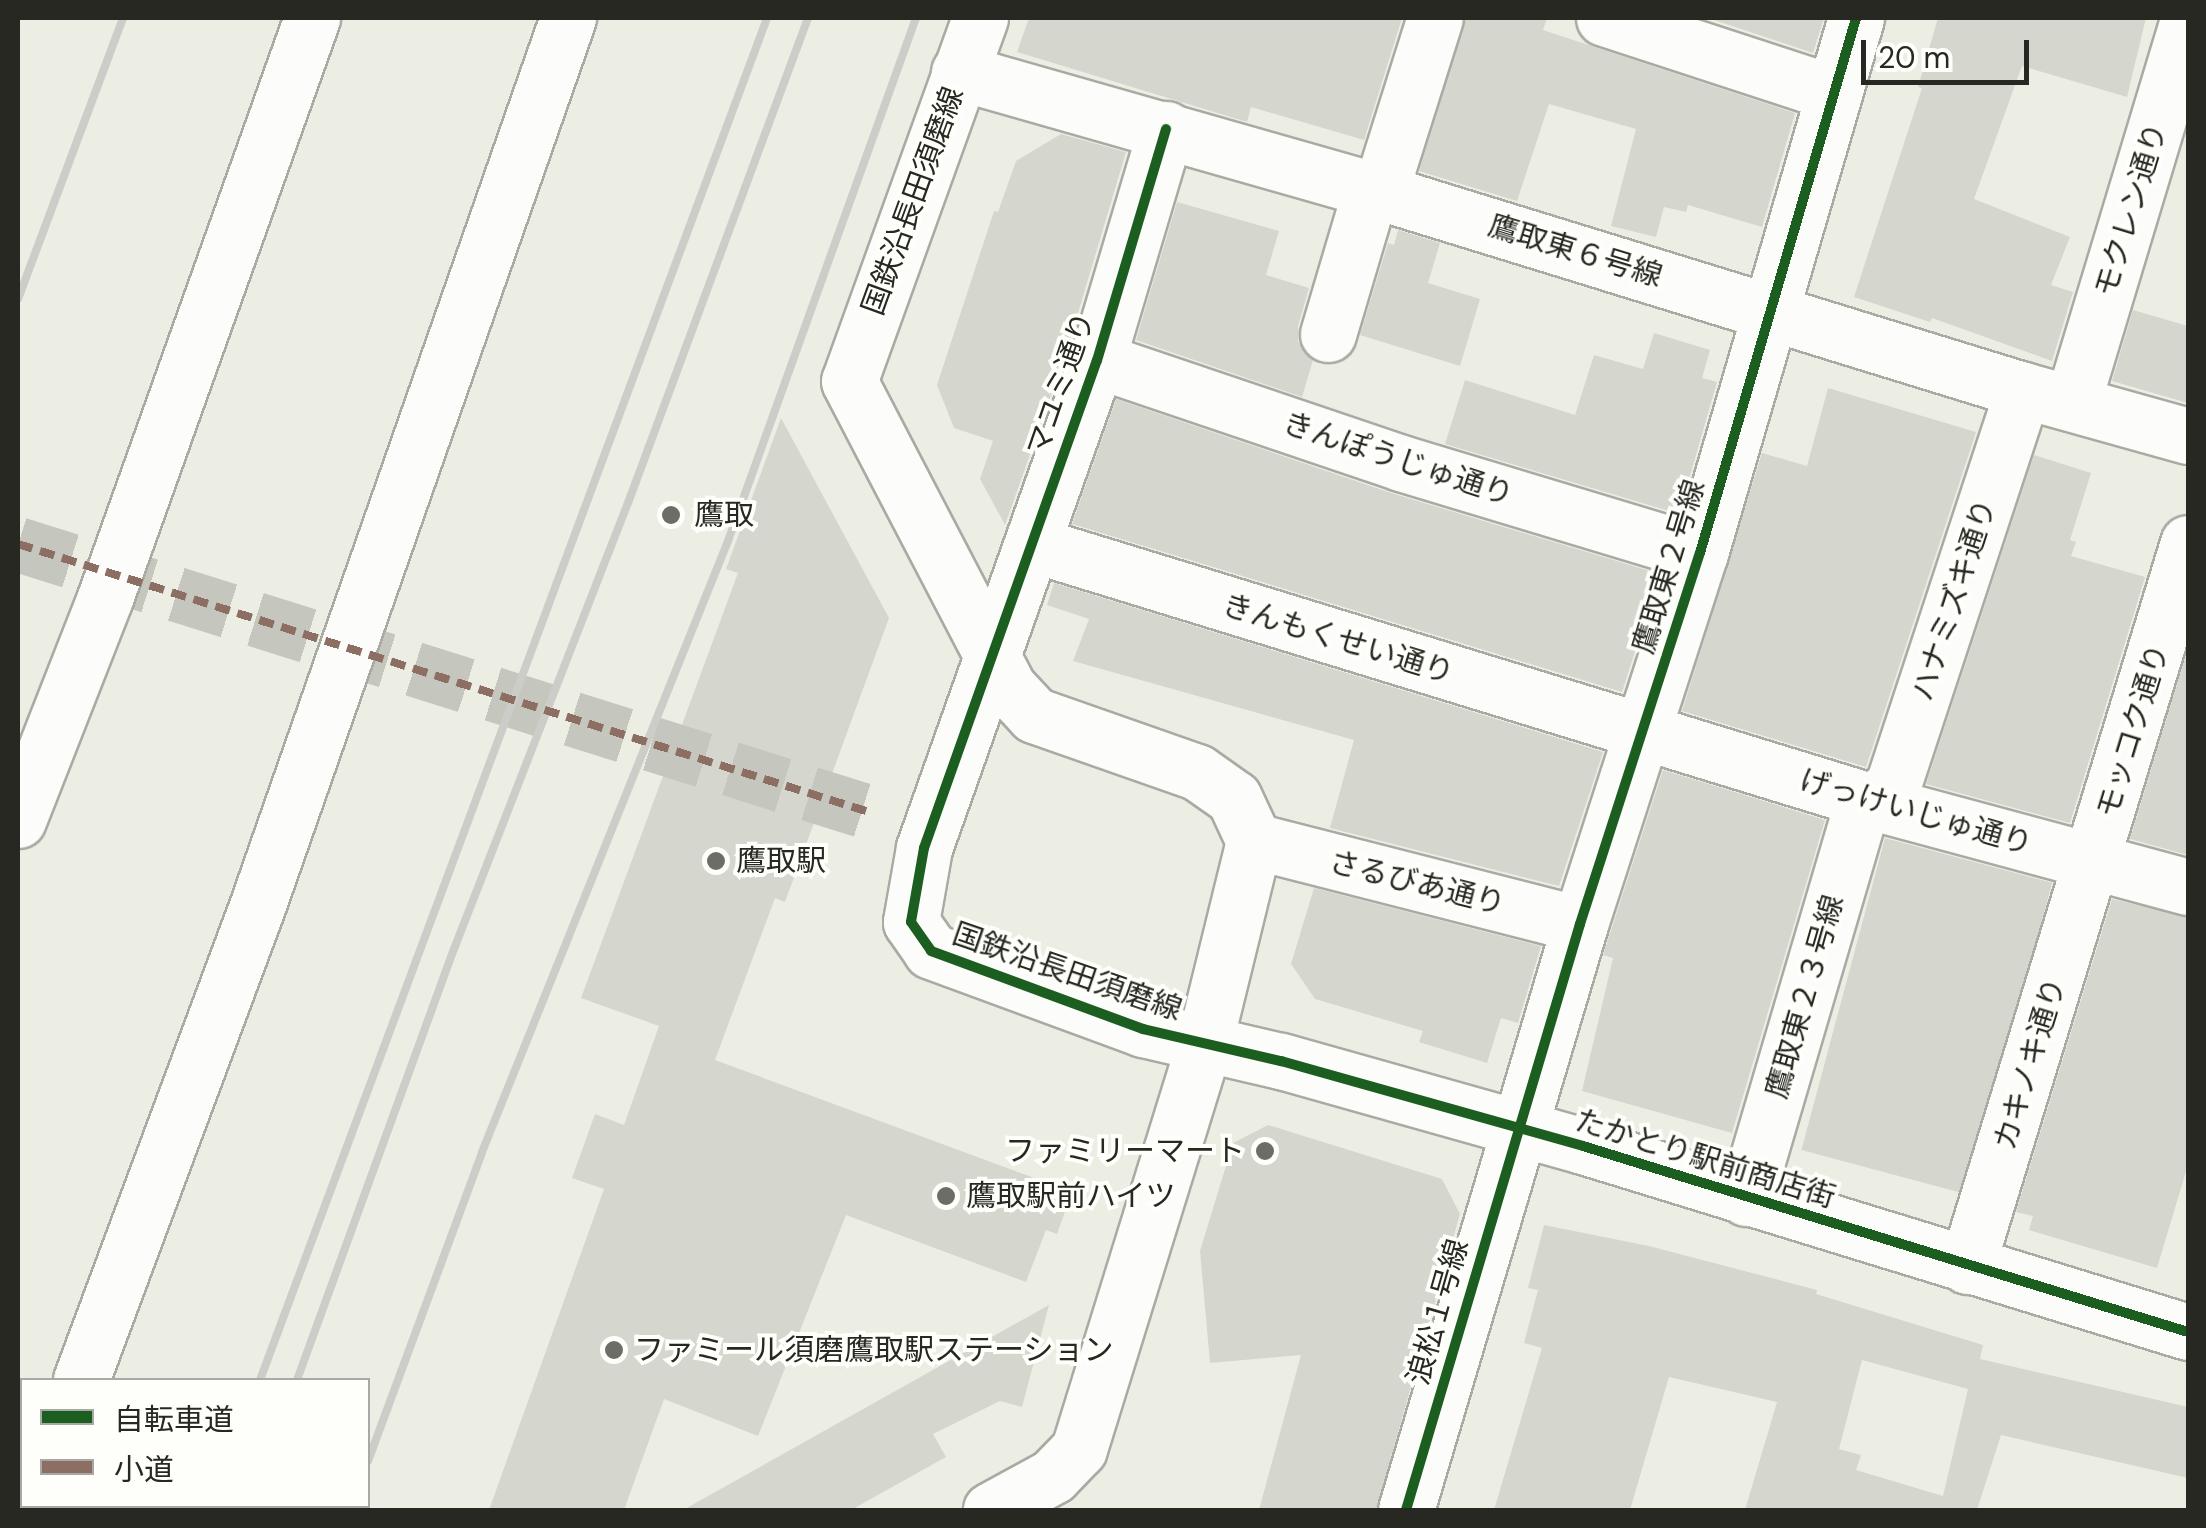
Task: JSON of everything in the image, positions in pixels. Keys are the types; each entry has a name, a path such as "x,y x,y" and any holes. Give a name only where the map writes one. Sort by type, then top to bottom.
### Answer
{"street":[{"path":"18,820 105,598 312,18"},
{"path":"83,1378 258,904 568,18"},
{"name":"国鉄沿長田須磨線","path":"980,18 849,381 1010,688 1034,715 1197,772 1234,798 1254,842 1204,1045 1079,1449 1053,1476 991,1510"},
{"path":"1328,334 1435,18"},
{"path":"1604,18 1834,93"},
{"name":"鷹取東２号線","path":"1520,1128 1580,924 1645,733 1700,553 1856,18"},
{"name":"モクレン通り","path":"2048,396 2188,19"},
{"name":"鷹取東６号線","path":"960,72 1376,190 2188,436"},
{"name":"マユミ通り","path":"991,650 1097,360 1166,128"},
{"name":"きんぽうじゅ通り","path":"1097,360 1400,463 1700,553"},
{"name":"ハナミズキ通り","path":"1873,802 1893,785 2048,396"},
{"name":"モッコク通り","path":"2094,862 2188,542"},
{"name":"きんもくせい通り","path":"1032,544 1645,733"},
{"name":"国鉄沿長田須磨線","path":"991,650 924,848 911,922 931,951 1143,1029 1204,1045"},
{"name":"げっけいじゅ通り","path":"1645,733 1873,802 2188,887"},
{"name":"鷹取東２３号線","path":"1746,1198 1858,815 1873,802"},
{"name":"さるびあ通り","path":"1254,842 1580,924"},
{"name":"カキノキ通り","path":"1967,1266 2094,862"},
{"name":"たかとり駅前商店街","path":"1204,1045 1281,1061 1520,1128 2188,1332"},
{"name":"浪松１号線","path":"1406,1510 1520,1128"}],"building":[{"path":"1029,18 1402,18 1364,140 1251,107 1247,122 1017,52"},
{"path":"1465,18 1547,18 1543,30 1795,113 1762,227 1688,205 1686,212 1664,207 1656,237 1611,226 1636,129 1549,104 1517,201 1419,171"},
{"path":"1708,18 1824,18 1813,53"},
{"path":"1938,18 2146,18 2127,97 2022,66 1974,199 2070,237 2051,285 2073,292 2052,361 1932,318 1930,322 1854,297 1922,88 1918,87"},
{"path":"1061,134 1126,152 1067,350 1005,525 980,479 993,441 954,428 937,385 994,211 998,212 1016,161"},
{"path":"1177,202 1279,231 1266,275 1309,288 1298,326 1298,342 1313,360 1302,397 1136,340"},
{"path":"1398,230 1440,243 1428,283 1480,299 1460,366 1360,335 1388,243 1394,245"},
{"path":"2133,310 2188,326 2188,403 2112,381"},
{"path":"1654,333 1710,350 1702,378 1717,382 1679,514 1445,444 1465,380 1575,415 1594,355 1643,369"},
{"path":"1828,388 1976,432 1866,767 1682,711 1762,453 1807,466"},
{"path":"1116,399 1391,493 1660,574 1622,692 1072,524"},
{"path":"781,418 889,618 785,902 775,898 715,1060 1072,1192 1057,1234 1046,1230 1026,1282 846,1215 758,1436 664,1399 624,1510 489,1510 604,1189 572,1178 595,1114 624,1125 659,1026 581,998 738,573 726,569"},
{"path":"2034,455 2091,473 2070,540 2076,542 2071,556 2145,577 2070,823 1926,784"},
{"path":"1054,583 1603,752 1559,886 1330,828 1354,740 1073,661 1089,619 1047,605"},
{"path":"2188,648 2188,855 2130,839"},
{"path":"1663,770 1825,820 1732,1133 1582,1091 1613,958 1603,955"},
{"path":"1885,838 2052,883 1969,1195 1801,1150"},
{"path":"1314,888 1541,946 1518,1023 1501,1018 1487,1063 1419,1042 1423,1031 1315,999 1291,964"},
{"path":"2112,899 2188,917 2188,1165 2157,1268 2029,1230 2033,1216 2016,1212"},
{"path":"1268,1125 1442,1179 1460,1214 1376,1510 1259,1510 1301,1355 1210,1363 1200,1251 1233,1143"},
{"path":"1544,1225 1649,1246 1817,1290 1816,1294 1983,1345 1980,1359 2188,1407 2188,1478 2001,1435 1977,1510 1745,1510 1777,1402 1669,1377 1630,1510 1494,1510 1542,1348 1524,1343 1538,1290 1528,1288","holes":["1862,1360 1968,1389 1943,1496 1856,1470 1861,1455 1839,1449"]},
{"path":"1049,1305 1022,1407 1000,1401 933,1434 946,1457 851,1510 683,1510"}],"tunnel":[{"path":"18,544 872,813"}],"railway":[{"path":"18,299 123,18"},
{"path":"261,1378 767,18"},
{"path":"298,1378 454,949 628,503 808,18"},
{"path":"370,1456 482,1152 728,541 916,18"}],"marked path":[{"path":"18,544 872,813"}],"cycle path":[{"path":"1406,1510 1580,924 1700,553 1856,18"},
{"path":"1166,129 1097,360 924,848 911,922 931,951 1143,1029 1281,1061 1583,1146 2188,1332"}],"place":[{"name":"鷹取","path":"671,515"},
{"name":"鷹取駅","path":"716,861"},
{"name":"ファミリーマート","path":"1265,1151"},
{"name":"鷹取駅前ハイツ","path":"946,1196"},
{"name":"ファミール須磨鷹取駅ステーション","path":"614,1350"}]}
